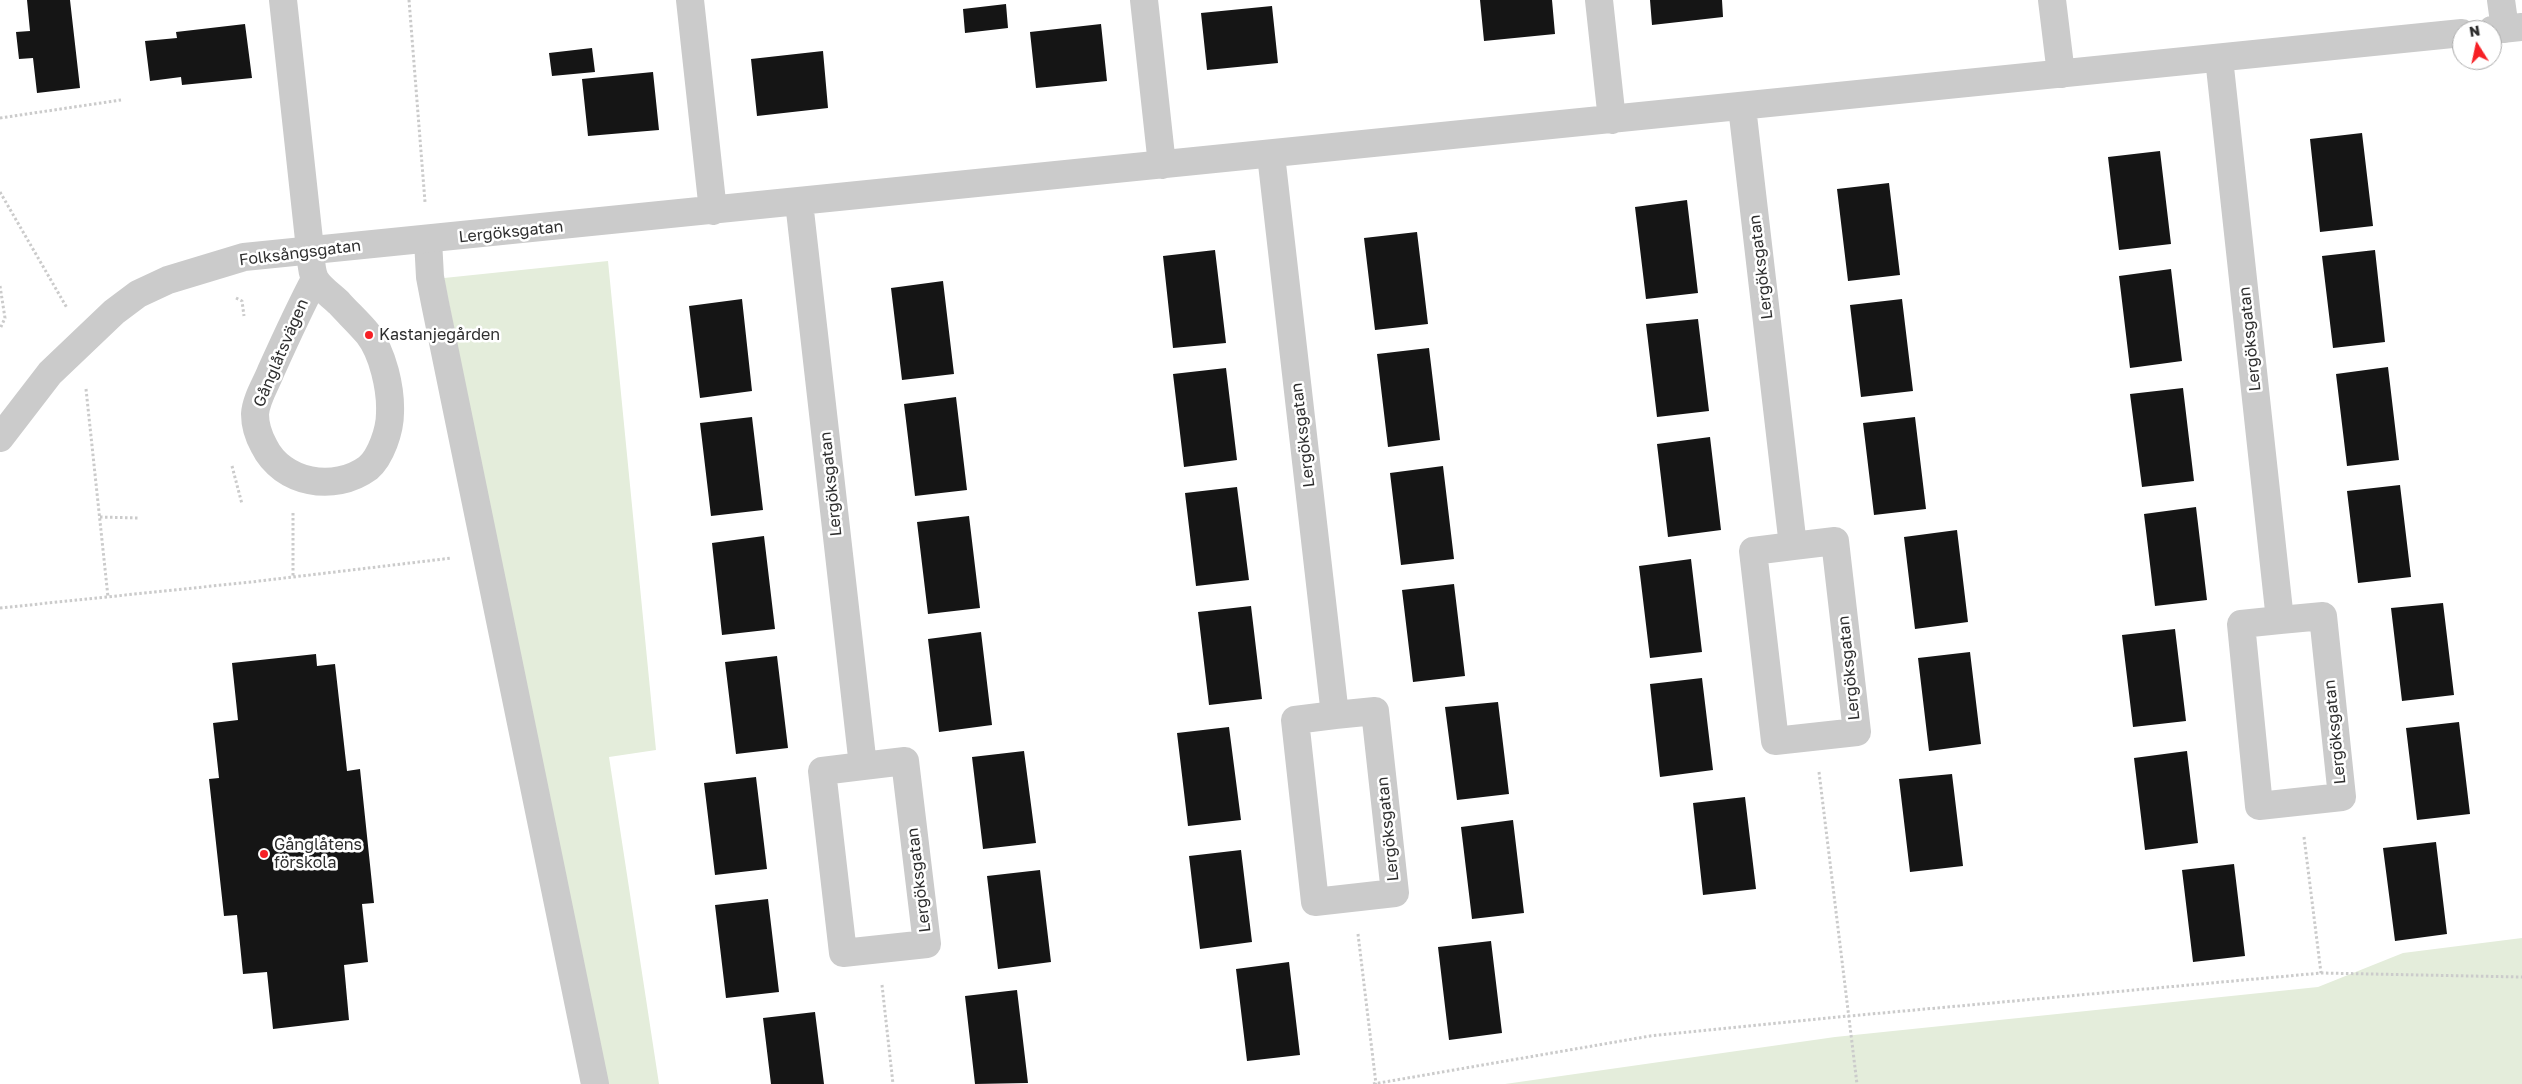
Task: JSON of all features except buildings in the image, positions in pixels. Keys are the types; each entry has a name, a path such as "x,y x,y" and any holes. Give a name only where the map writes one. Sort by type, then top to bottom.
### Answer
{"street":[{"name":"Gånglåtsvägen","path":"283,0 310,249 315,278 369,335 378,354 388,386 390,413 380,450 369,467 350,477 328,482 310,481 292,476 270,459 258,436 255,413 260,395 287,334 315,278"},
{"path":"690,0 713,211"},
{"path":"1144,0 1162,165"},
{"path":"1599,0 1612,120"},
{"path":"2052,0 2061,74"},
{"path":"2501,0 2506,29"},
{"name":"Lergöksgatan","path":"428,240 2452,34"},
{"name":"Lergöksgatan","path":"2219,58 2280,620"},
{"name":"Lergöksgatan","path":"1742,107 1793,546"},
{"name":"Lergöksgatan","path":"1271,154 1336,716"},
{"name":"Lergöksgatan","path":"799,202 863,766"},
{"name":"Folksångsgatan","path":"0,438 50,373 83,340 138,294 168,280 244,257 310,249 428,240"},
{"path":"428,240 430,277 595,1084"},
{"name":"Lergöksgatan","path":"1835,541 1857,732 1775,741 1753,551 1793,546 1835,541"},
{"name":"Lergöksgatan","path":"2323,616 2342,797 2259,806 2241,624 2280,620 2323,616"},
{"name":"Lergöksgatan","path":"1375,711 1395,893 1315,902 1295,720 1336,716 1375,711"},
{"name":"Lergöksgatan","path":"905,761 927,944 844,953 822,771 863,766 905,761"}],"path":[{"path":"409,0 428,240"},
{"path":"0,118 121,100"},
{"path":"0,192 83,340 108,597"},
{"path":"0,286 5,318 0,329"},
{"path":"230,462 242,504"},
{"path":"292,476 293,577"},
{"path":"100,517 138,518"},
{"path":"0,608 487,554"},
{"path":"1815,737 1857,1084"},
{"path":"2300,801 2321,974"},
{"path":"1353,898 1374,1084 1650,1036 1849,1016 2321,974 2522,977"},
{"path":"877,950 893,1084"}],"green space":[{"path":"608,261 656,750 609,757 659,1084 603,1084 444,278"},
{"path":"2522,938 2522,1084 1505,1084 1835,1037 2318,987 2403,953"}],"place":[{"name":"Kastanjegården","path":"369,335"},
{"name":"Gånglåtens förskola","path":"264,854"}]}
